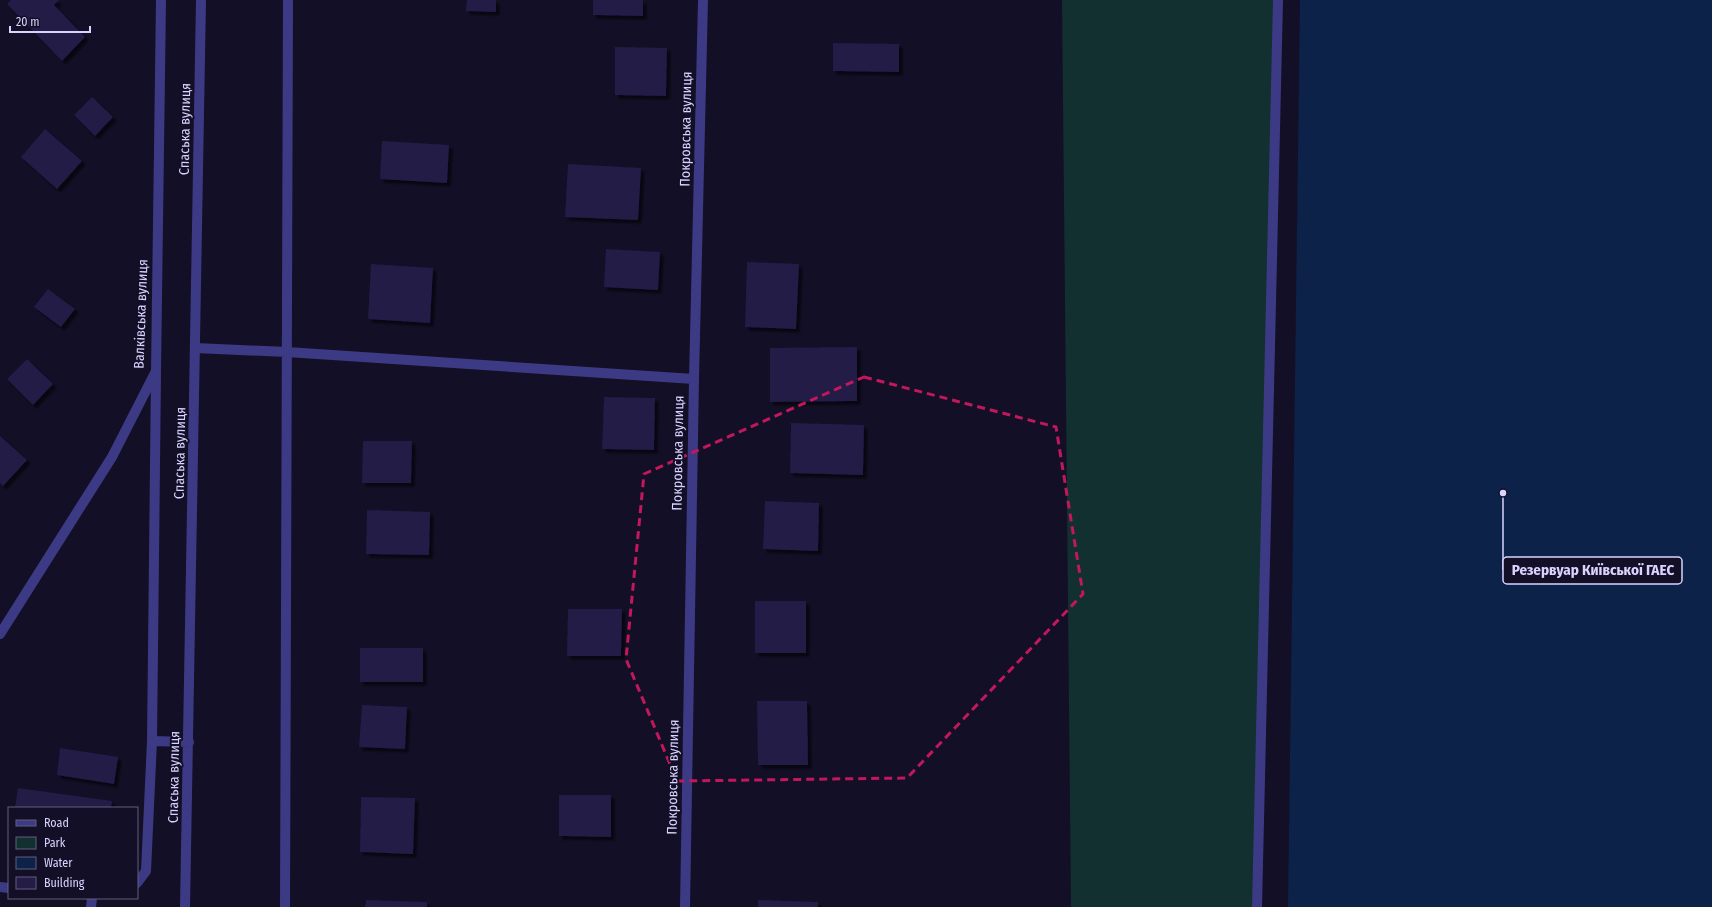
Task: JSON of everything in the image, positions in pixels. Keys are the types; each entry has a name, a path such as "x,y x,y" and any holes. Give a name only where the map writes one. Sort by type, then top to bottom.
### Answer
{"street":[{"name":"Валківська вулиця","path":"0,634 112,457 156,370 161,0"},
{"name":"Спаська вулиця","path":"185,907 189,742 200,0"},
{"path":"285,907 288,0"},
{"name":"Покровська вулиця","path":"685,907 694,378 703,0"},
{"path":"1257,907 1278,0"},
{"path":"195,348 287,352 694,378"},
{"path":"138,882 146,871 152,741 156,370"},
{"path":"152,741 189,742"}],"highlighted area":[{"path":"864,377 1056,427 1083,594 907,778 677,781 626,659 644,474"}],"green space":[{"path":"1062,0 1278,0 1257,907 1071,907"}],"water":[{"path":"1300,0 1712,0 1712,907 1288,907"}],"building":[{"path":"11,0 59,0 54,5 85,37 62,61 7,4"},
{"path":"467,0 496,0 496,12 466,11"},
{"path":"593,0 643,0 643,16 593,15"},
{"path":"833,43 899,44 899,72 833,71"},
{"path":"615,47 667,48 666,96 615,95"},
{"path":"92,97 113,117 95,136 74,115"},
{"path":"45,129 82,161 57,189 21,157"},
{"path":"382,141 449,145 447,183 380,179"},
{"path":"568,164 641,168 638,220 565,217"},
{"path":"606,249 660,252 658,290 604,287"},
{"path":"747,262 799,264 796,329 745,327"},
{"path":"371,264 433,268 430,323 368,319"},
{"path":"48,289 75,309 61,327 34,307"},
{"path":"857,347 857,401 770,402 770,348"},
{"path":"27,359 53,384 33,405 7,379"},
{"path":"604,397 655,398 654,450 602,449"},
{"path":"791,423 864,425 863,475 790,473"},
{"path":"0,436 27,460 3,486 0,483"},
{"path":"363,441 412,441 411,483 362,483"},
{"path":"765,501 819,503 818,551 763,549"},
{"path":"367,510 430,512 429,555 366,554"},
{"path":"755,601 806,601 806,653 755,653"},
{"path":"568,609 622,609 621,656 567,656"},
{"path":"360,648 423,648 423,682 360,682"},
{"path":"757,701 807,701 808,765 758,765"},
{"path":"362,705 407,707 405,749 359,747"},
{"path":"60,748 118,757 114,784 57,775"},
{"path":"18,788 112,801 111,807 15,807"},
{"path":"559,795 611,795 611,837 559,836"},
{"path":"361,797 415,798 413,854 360,852"},
{"path":"366,900 427,902 427,907 365,907"},
{"path":"758,900 818,902 818,907 758,907"}],"place":[{"name":"Резервуар Київської ГАЕС","path":"1503,493"}]}
